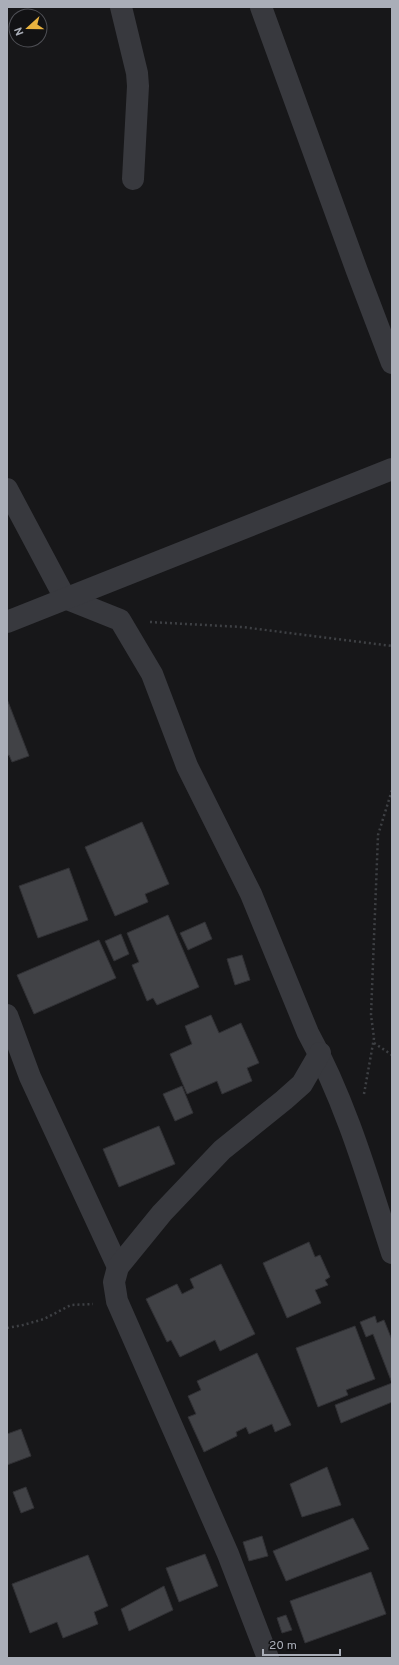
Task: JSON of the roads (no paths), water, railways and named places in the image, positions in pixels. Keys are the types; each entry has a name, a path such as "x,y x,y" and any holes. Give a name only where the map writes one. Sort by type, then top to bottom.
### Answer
{"street":[{"path":"120,7 138,86 133,179"},
{"path":"261,7 392,363"},
{"path":"7,622 392,469"},
{"path":"7,489 65,598 120,620 152,674 188,766 251,894 308,1033 320,1053 356,1142 392,1253"},
{"path":"7,1015 30,1077 118,1266"},
{"path":"268,1658 228,1554 117,1302 114,1282 118,1266 162,1213 222,1150 302,1084 320,1053"}]}
